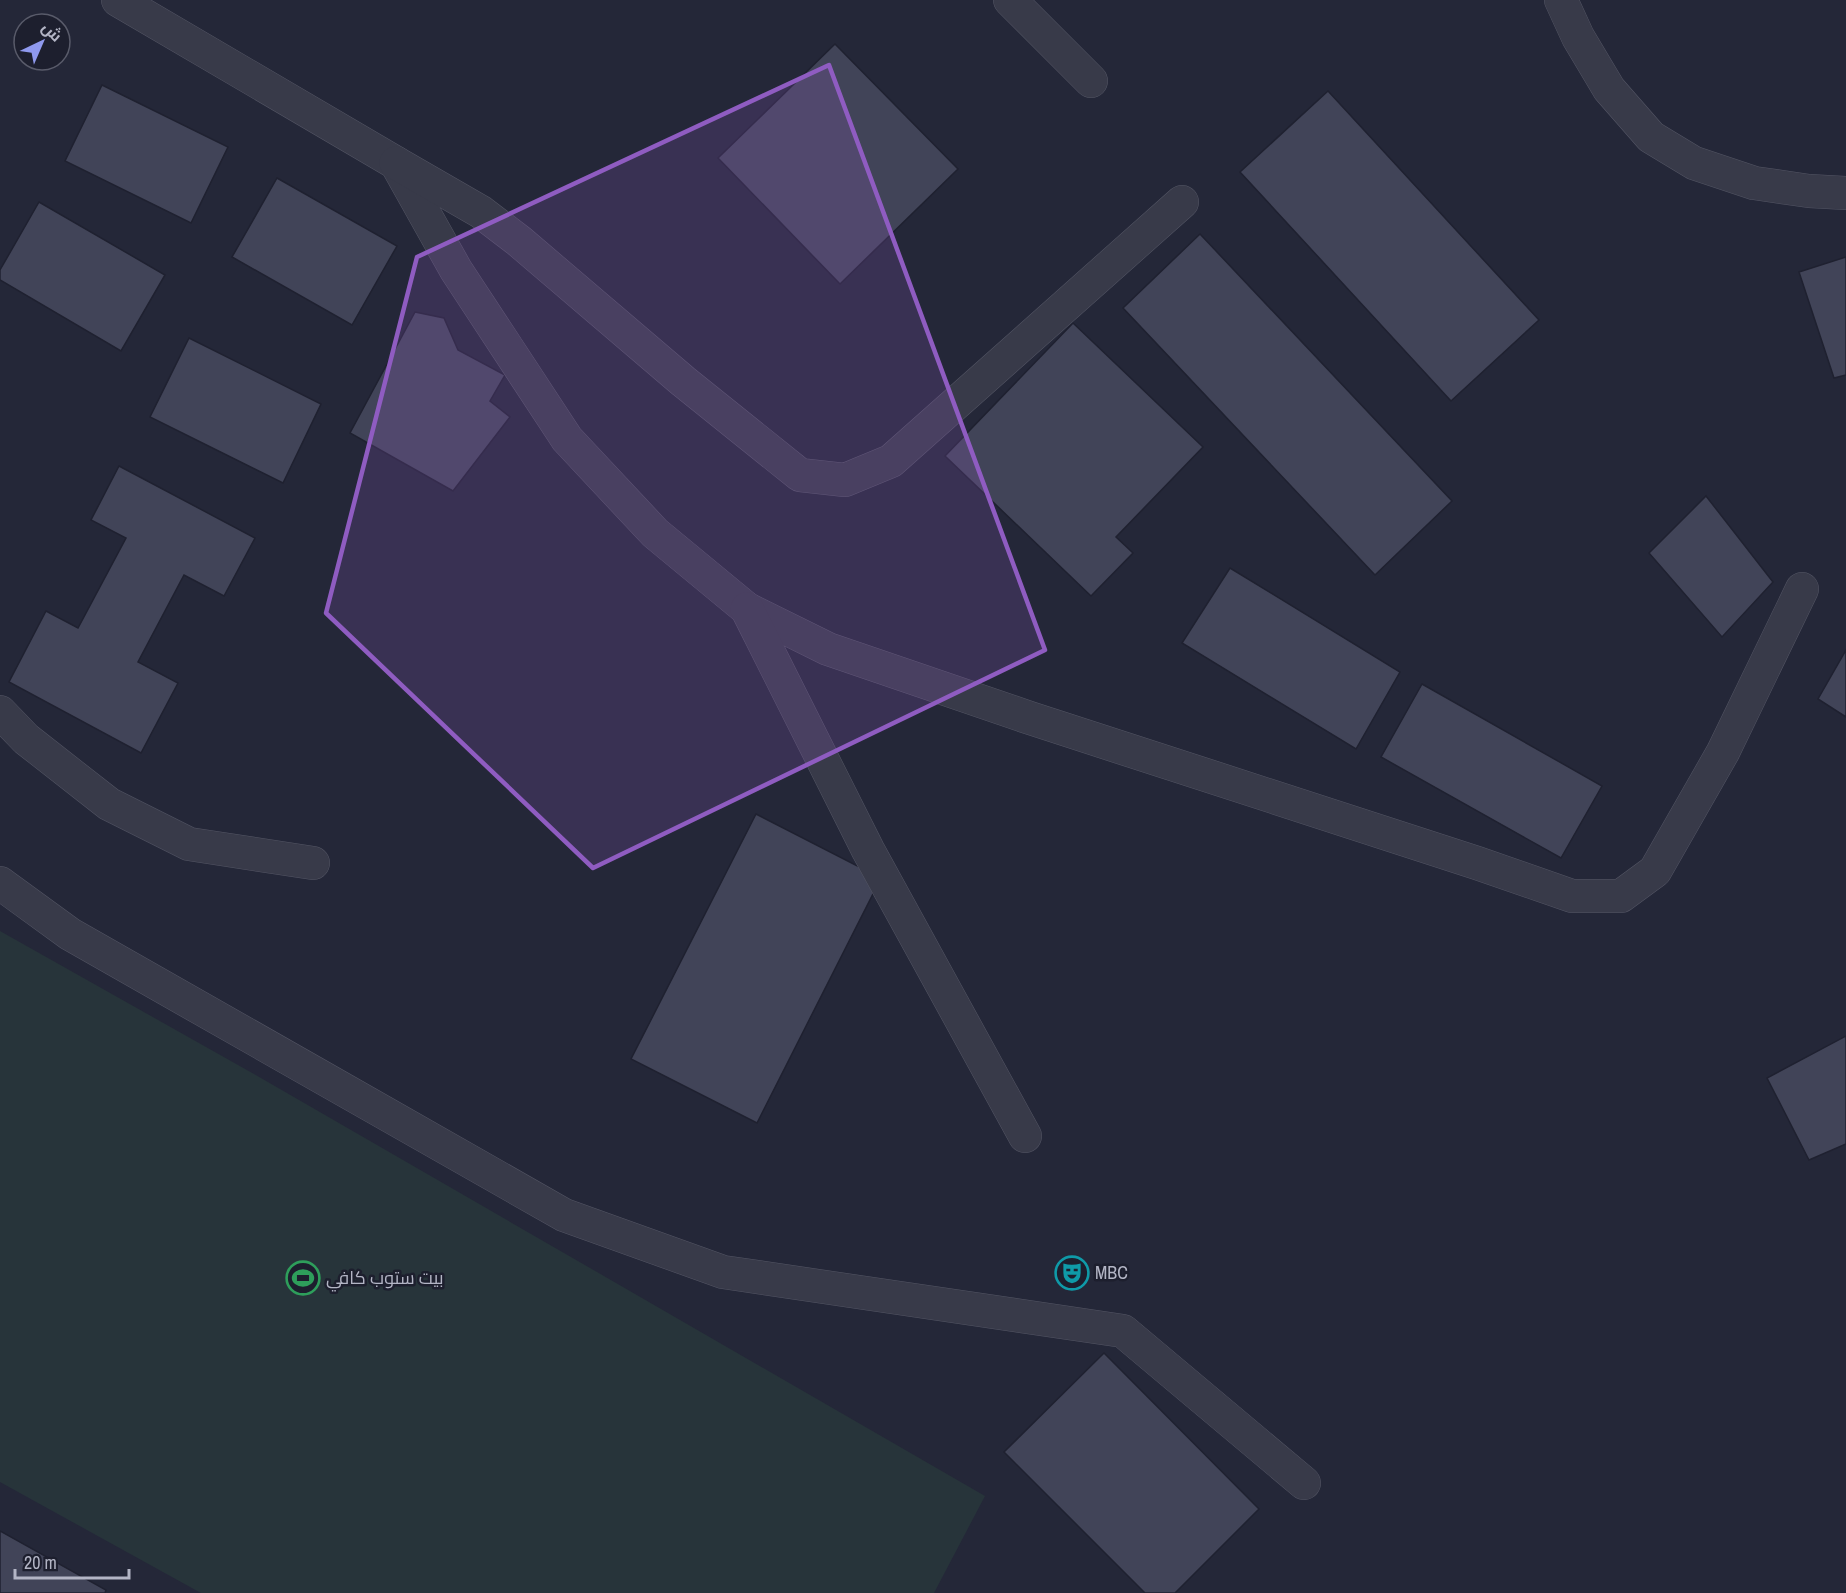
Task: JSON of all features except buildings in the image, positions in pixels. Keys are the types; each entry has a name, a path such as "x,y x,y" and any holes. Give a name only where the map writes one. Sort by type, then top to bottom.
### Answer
{"street":[{"path":"118,0 491,219 683,381 800,475 845,480 891,461 1182,202"},
{"path":"1010,0 1091,81"},
{"path":"1561,0 1578,37 1609,89 1650,136 1694,163 1754,183 1809,191 1846,193"},
{"path":"396,163 456,270 567,439 655,533 747,609 828,649 1030,718 1572,896 1621,896 1655,871 1723,752 1802,589"},
{"path":"747,609 868,850 1025,1136"},
{"path":"0,712 26,739 110,804 189,844 313,864"},
{"path":"0,883 70,934 564,1215 723,1272 1123,1331 1304,1483"}],"highlighted area":[{"path":"829,65 1045,650 593,868 326,613 417,257"}],"shaded area":[{"name":"بيت ستوب كافي","path":"0,931 254,1074 985,1496 934,1593 201,1593 0,1482"}],"place":[{"name":"MBC","path":"1072,1273"},
{"name":"بيت ستوب كافي","path":"303,1278"}]}
